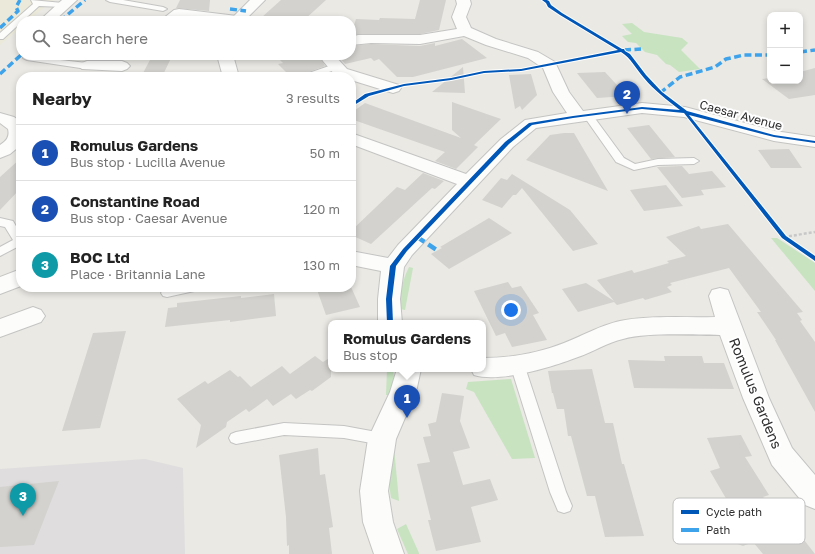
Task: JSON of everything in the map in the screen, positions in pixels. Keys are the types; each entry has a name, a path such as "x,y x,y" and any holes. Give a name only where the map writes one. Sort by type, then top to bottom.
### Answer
{"street":[{"path":"241,16 258,0"},
{"path":"463,0 464,4 459,16 465,31"},
{"path":"52,16 66,3"},
{"path":"165,15 179,13 204,16"},
{"path":"356,40 369,37 424,40 445,37 465,31 491,42 533,56 550,65 561,92 583,116"},
{"path":"226,60 229,72"},
{"path":"332,61 342,72"},
{"path":"87,66 125,66"},
{"path":"356,76 393,88"},
{"name":"Caesar Avenue","path":"393,266 405,250 456,198 469,182 507,143 531,124 642,108 672,110 707,117 774,136 815,142"},
{"path":"0,118 13,122 16,125"},
{"path":"356,140 469,182"},
{"path":"0,153 16,141"},
{"path":"356,259 393,266 389,299 390,320"},
{"path":"0,286 16,279"},
{"name":"Romulus Gardens","path":"720,296 729,326 756,398 782,456 815,496"},
{"path":"0,328 33,316"},
{"name":"Romulus Gardens","path":"486,368 537,361 569,351 620,330 650,327 729,326"},
{"path":"389,554 378,522 374,491 382,439 403,392 408,372"}],"lane":[{"path":"110,0 165,15"},
{"path":"22,16 36,2 66,3"},
{"path":"0,37 16,21"},
{"path":"42,60 87,66"},
{"path":"314,72 332,61"},
{"path":"583,116 620,160 634,167 658,162 694,161"},
{"path":"0,222 9,224 16,236"},
{"path":"0,252 16,243"},
{"path":"167,293 172,292"},
{"path":"517,364 558,492 564,506"},
{"path":"236,438 284,429 344,432 382,439"}],"path":[{"path":"779,231 790,241"},
{"path":"784,237 815,232"}],"shaded area":[{"path":"0,0 53,0 34,16 16,16 16,31 0,45"},
{"path":"145,459 183,468 185,554 0,554 0,469"}],"green space":[{"path":"632,23 644,32 682,38 688,43 681,50 700,69 679,72 670,65 666,64 657,55 645,52 636,43 628,42 622,36 632,34 622,24"},
{"path":"771,238 777,238 815,263 815,291"},
{"path":"409,267 413,268 405,310 400,309 400,298 403,282"},
{"path":"387,372 393,372 394,377 390,395 386,395"},
{"path":"511,379 535,458 512,459 474,392 466,389 468,382"},
{"path":"394,448 399,501 391,498 389,483"},
{"path":"406,524 419,554 408,554 397,529"}],"building":[{"path":"180,0 210,0 209,11 176,8"},
{"path":"281,0 326,0 308,16 263,16"},
{"path":"420,0 446,0 439,30 420,34 356,34 356,19 415,19"},
{"path":"462,39 487,58 413,77 397,77 379,59 374,61 371,58 345,64 342,60 356,60 356,46 371,44 420,46 435,43 435,46"},
{"path":"150,60 170,60 164,72 144,72"},
{"path":"280,60 322,60 325,66 308,72 286,72 278,64 283,63"},
{"path":"463,67 465,93 432,92"},
{"path":"815,68 815,95 789,99 769,84 803,84 803,71"},
{"path":"605,72 627,96 597,98 577,73"},
{"path":"531,74 537,95 522,110 520,106 515,109 509,75"},
{"path":"767,78 767,83 762,79"},
{"path":"452,102 501,119 474,145 478,147 456,169 435,161 445,152 356,121 356,109 365,103 461,138 452,130"},
{"path":"649,125 675,157 651,159 627,128"},
{"path":"574,133 608,191 526,160 550,135"},
{"path":"789,149 802,168 771,168 758,150"},
{"path":"16,163 16,193 0,210 0,177"},
{"path":"682,166 689,174 712,171 726,187 701,190 704,195 682,198 657,167"},
{"path":"423,173 444,181 435,189 432,188 371,244 356,237 356,226 397,187 405,190"},
{"path":"512,174 570,210 598,244 573,251 522,188 516,195 513,195 502,208 482,200 501,178 507,180"},
{"path":"666,185 683,206 644,211 630,190"},
{"path":"489,218 512,233 449,269 431,254 442,248 440,247"},
{"path":"728,224 803,312 797,313 802,320 800,321 815,342 815,412 776,340 757,312 761,312 729,268 670,283 672,285 667,287 672,292 645,300 643,298 617,305 614,302 578,312 562,289 586,283 614,301 597,280 632,270 634,273 669,263 667,261 686,256 666,237 699,226 701,229"},
{"path":"508,282 512,288 521,286 539,313 533,315 547,340 512,347 505,333 496,336 474,291"},
{"path":"318,292 353,292 360,307 326,315"},
{"path":"274,294 276,316 230,322 230,320 165,327 168,308 177,307 177,303"},
{"path":"126,331 100,428 62,431 93,333"},
{"path":"315,356 323,362 328,359 328,372 331,372 331,377 312,391 310,390 296,399 291,394 273,406 267,399 249,412 246,409 227,422 226,427 196,448 201,425 177,399 205,381 208,384 230,370 238,377 240,376 251,387 282,366 290,374"},
{"path":"664,356 702,356 704,363 724,363 734,389 634,388 628,360 665,361"},
{"path":"592,369 605,423 613,423 622,464 624,464 644,536 605,537 595,496 587,496 571,436 568,436 564,409 557,409 552,393 548,371"},
{"path":"442,393 464,396 460,421 470,448 453,452 463,485 490,479 498,500 471,507 481,542 436,551 428,520 431,520 417,464 430,462 423,437 431,436 428,424 436,422"},
{"path":"741,435 752,456 745,457 769,495 763,497 764,498 726,498 710,471 720,468 707,438"},
{"path":"318,448 320,475 325,474 333,527 329,528 332,554 289,554 279,455"},
{"path":"59,481 34,545 0,547 0,487"},
{"path":"805,541 815,554 763,554 755,544 805,544"},
{"path":"738,544 748,544 743,546"}],"marked path":[{"path":"0,28 18,11 16,7 20,0"},
{"path":"66,16 85,0"},
{"path":"230,9 246,11"},
{"path":"624,50 641,49"},
{"path":"803,52 815,50"},
{"path":"660,93 680,77 715,67 726,59 744,55 767,55"},
{"path":"0,74 16,60"},
{"path":"417,237 438,251"}],"cycle path":[{"path":"544,0 548,2 549,6 561,14 629,55 644,76 660,93 685,112 784,237 815,259"},
{"path":"356,103 367,95 404,85 451,79 484,72 521,70 623,50"},
{"path":"390,320 389,299 393,266 405,250 507,143 531,124 642,108 685,112 774,136 815,142"}],"place":[{"name":"Constantine Road","path":"627,114"},
{"name":"Romulus Gardens","path":"407,418"},
{"name":"BOC Ltd","path":"23,516"}]}
